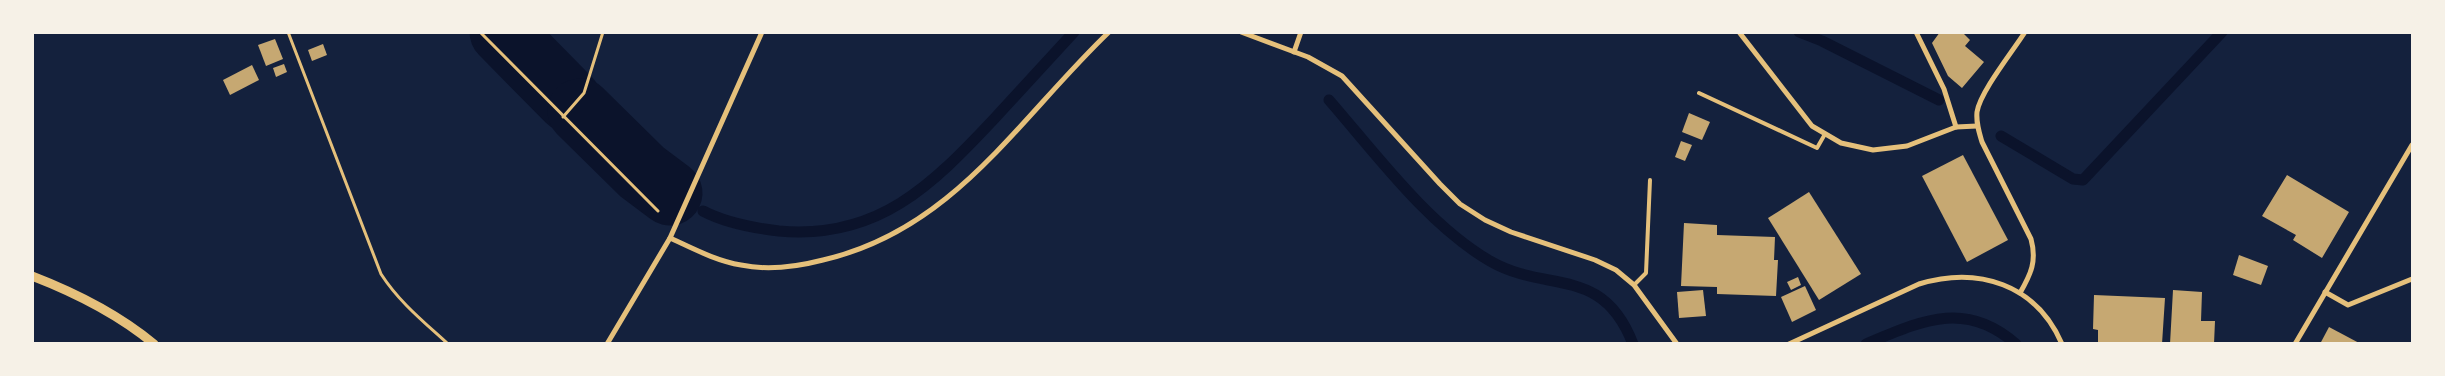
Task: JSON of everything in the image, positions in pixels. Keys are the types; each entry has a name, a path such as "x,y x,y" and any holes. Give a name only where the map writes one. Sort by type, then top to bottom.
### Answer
{"street":[{"path":"607,344 670,238 762,32"},
{"path":"670,238 708,255 739,265 772,269 836,257 897,233 931,212 974,176 1109,32"},
{"path":"1241,32 1317,61 1342,76 1460,204 1485,220 1511,232 1595,260 1616,270 1634,285 1677,344"},
{"path":"1294,52 1301,32"},
{"path":"1739,32 1812,126 1841,143 1873,150 1907,146 1956,127 1977,126"},
{"path":"1916,32 1944,89 1956,127"},
{"path":"2020,293 2030,276 2035,252 2031,239 1982,142 1977,126 1977,110 1984,94 2026,32"},
{"path":"2295,344 2412,145"},
{"path":"32,276 62,287 104,308 154,344"},
{"path":"1789,344 1919,284 1939,278 1960,276 1981,278 2001,284 2020,293 2050,321 2062,344"},
{"path":"2325,292 2348,305 2412,279"}],"lane":[{"path":"1699,93 1817,148 1825,134"},
{"path":"1634,285 1646,273 1650,180"}],"path":[{"path":"288,32 382,274 392,290 405,304 448,344"},
{"path":"480,32 658,211 678,220"},
{"path":"563,117 584,93 603,32"}],"building":[{"path":"1940,32 1962,32 1970,40 1965,46 1984,62 1962,88 1948,76 1932,43"},
{"path":"275,39 283,59 266,66 258,45"},
{"path":"323,44 327,55 312,61 308,50"},
{"path":"284,64 287,72 276,77 273,68"},
{"path":"252,65 259,80 230,95 223,80"},
{"path":"1689,113 1710,122 1702,140 1682,132"},
{"path":"1681,141 1692,145 1685,161 1675,157"},
{"path":"1963,155 2008,240 1967,262 1922,176"},
{"path":"2287,175 2349,212 2322,258 2293,240 2296,235 2262,216"},
{"path":"1809,192 1861,274 1819,300 1768,218"},
{"path":"1684,223 1717,225 1717,235 1775,237 1774,260 1778,260 1776,296 1717,294 1717,287 1681,286"},
{"path":"2239,255 2268,266 2261,285 2233,275"},
{"path":"1798,277 1801,285 1791,290 1787,282"},
{"path":"1805,286 1816,310 1792,322 1781,297"},
{"path":"1703,290 1706,316 1679,318 1677,292"},
{"path":"2173,290 2202,292 2201,321 2215,321 2214,344 2170,344"},
{"path":"2094,295 2165,298 2162,344 2098,344 2098,330 2093,329"},
{"path":"2329,327 2361,344 2320,344"}],"waterway":[{"path":"502,32 569,100"},
{"path":"703,211 721,219 779,231 814,231 846,227 874,217 900,203 925,186 948,166 1074,32"},
{"path":"1799,32 1822,41 1939,100"},
{"path":"2001,136 2073,179 2083,180 2222,32"},
{"path":"1329,100 1404,187 1445,228 1467,246 1490,261 1511,271 1589,291 1606,302 1620,319 1633,344"},
{"path":"580,111 642,172 670,193"},
{"path":"1866,344 1905,328 1942,318 1961,318 1979,322 1997,330 2016,344"}]}
